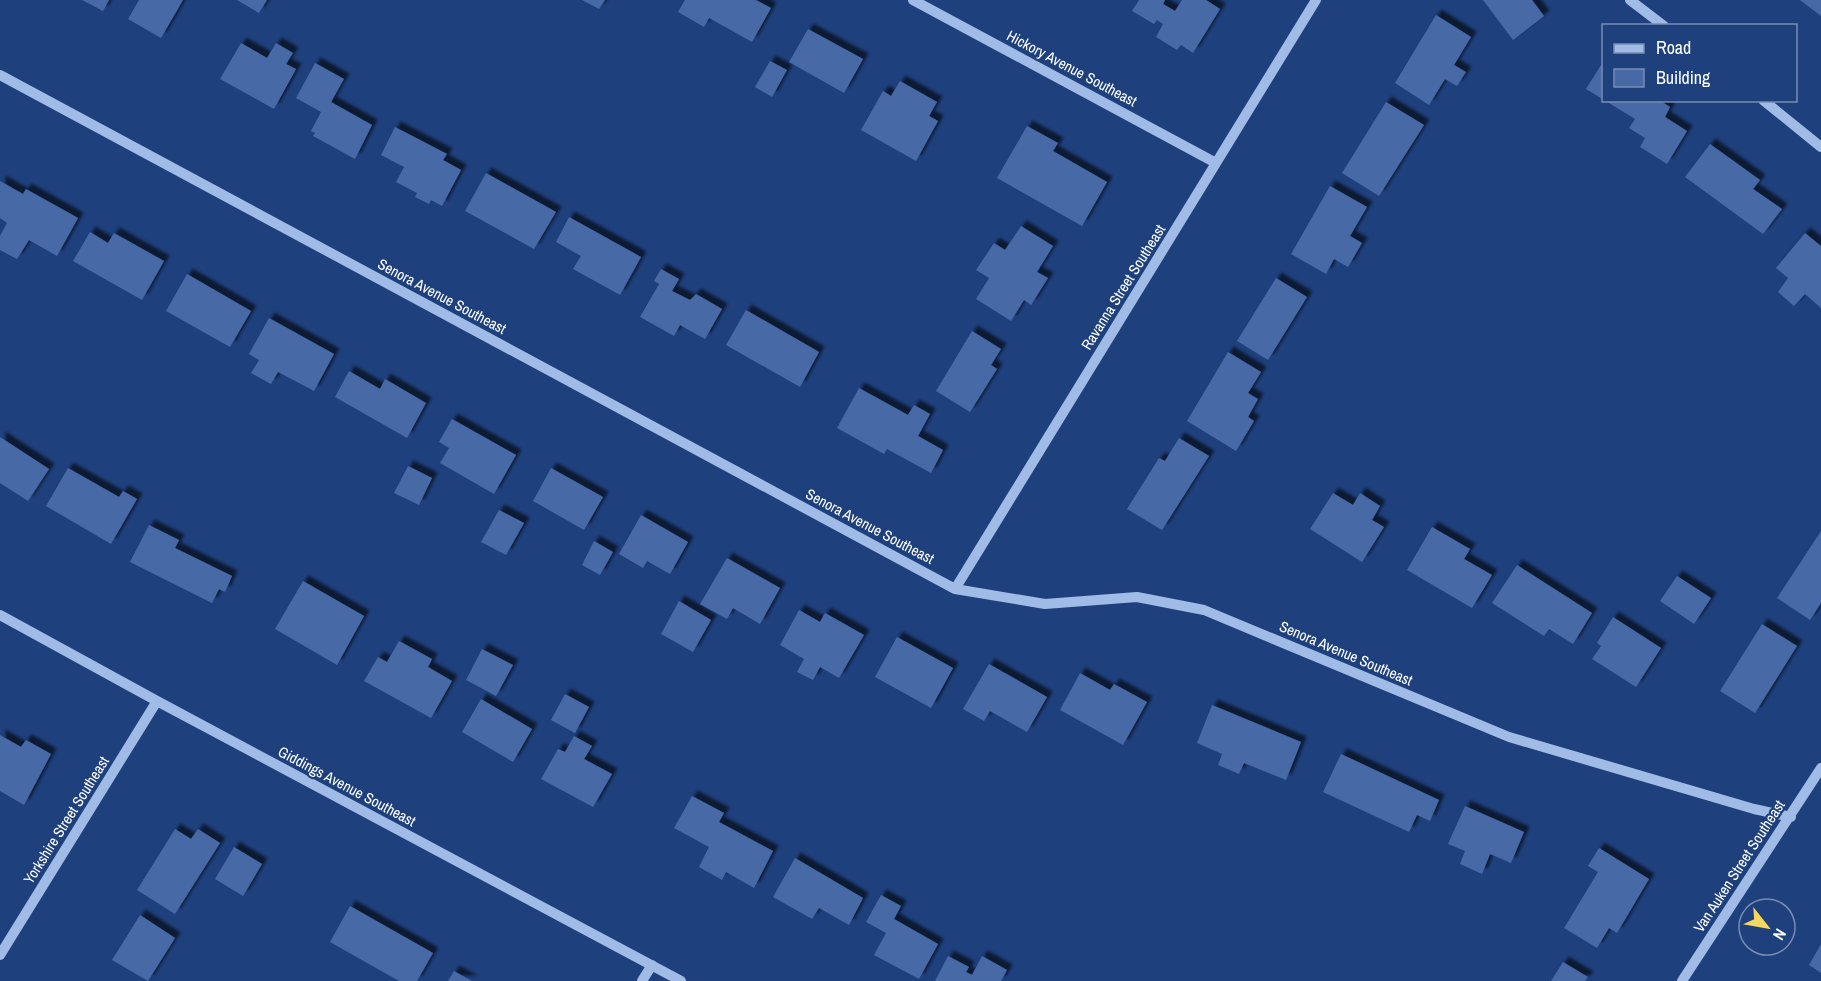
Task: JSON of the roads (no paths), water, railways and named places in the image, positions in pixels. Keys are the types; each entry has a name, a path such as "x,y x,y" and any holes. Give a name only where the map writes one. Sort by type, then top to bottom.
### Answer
{"street":[{"name":"Hickory Avenue Southeast","path":"913,0 1216,163"},
{"name":"Ravanna Street Southeast","path":"955,589 1316,0"},
{"path":"1630,0 1661,24"},
{"name":"Senora Avenue Southeast","path":"0,75 955,589 1045,604 1137,597 1204,610 1509,737 1754,809 1791,817"},
{"path":"1765,102 1821,147"},
{"name":"Giddings Avenue Southeast","path":"0,615 681,981"},
{"name":"Yorkshire Street Southeast","path":"0,955 157,701"},
{"name":"Van Auken Street Southeast","path":"1683,981 1821,768"},
{"path":"642,981 652,965"}]}
